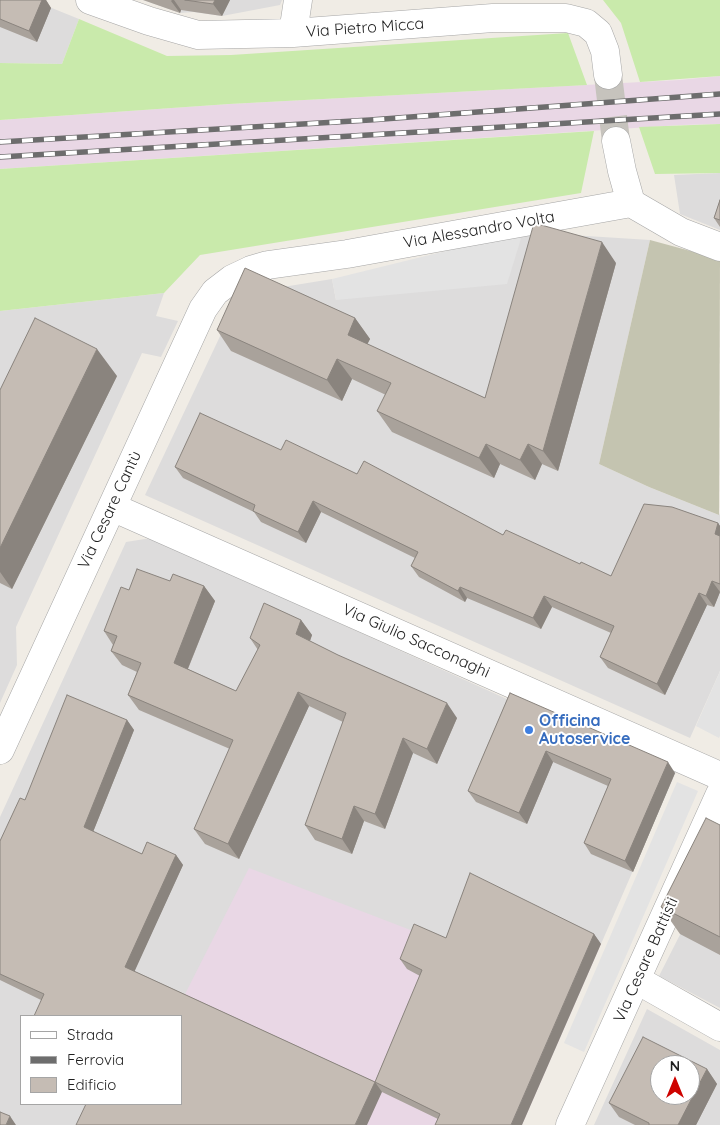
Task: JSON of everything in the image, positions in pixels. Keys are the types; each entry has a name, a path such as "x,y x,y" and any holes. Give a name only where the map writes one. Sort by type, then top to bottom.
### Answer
{"street":[{"name":"Via Pietro Micca","path":"90,0 149,21 198,34 293,33 493,18 566,18 586,23 598,33 605,51 608,74"},
{"path":"293,33 298,0"},
{"path":"616,141 631,203 681,232 720,247"},
{"name":"Via Alessandro Volta","path":"232,279 251,270 268,265 356,252 631,203"},
{"name":"Via Cesare Cantù","path":"0,750 203,309 215,292 232,279"},
{"name":"Via Giulio Sacconaghi","path":"112,507 720,776"},
{"name":"Via Cesare Battisti","path":"570,1125 720,794"},
{"path":"637,980 720,1027"}],"shaded area":[{"path":"0,0 32,0 79,19 62,64 0,63"},
{"path":"143,0 282,0 280,5 222,16 193,12 180,13"},
{"path":"720,76 720,124 0,169 0,120 229,104 679,80"},
{"path":"720,173 720,230 680,214 674,175"},
{"path":"523,232 650,240 599,464 649,487 719,515 720,513 720,671 690,738 145,495 240,294 332,279 336,300"},
{"path":"523,232 507,284 336,300 332,279"},
{"path":"650,240 720,259 719,515 649,487 599,464"},
{"path":"164,293 156,316 178,321 161,357 142,353 16,627 17,665 0,703 0,311"},
{"path":"151,538 518,704 676,772 601,944 477,884 453,948 182,1000 142,1015 20,1015 20,1105 98,1105 88,1125 0,1125 0,817 126,542"},
{"path":"720,671 720,736 719,738 696,726"},
{"path":"677,782 698,791 584,1052 564,1043"},
{"path":"720,856 720,1008 659,976"},
{"path":"249,868 421,934 452,948 477,884 601,944 522,1125 88,1125 182,1105 182,1000"},
{"path":"647,1009 720,1050 720,1125 594,1125"}],"green space":[{"path":"603,0 720,0 720,76 640,82 621,23"},
{"path":"79,19 167,56 231,55 568,33 587,85 229,104 0,120 0,63 62,64"},
{"path":"720,124 720,173 655,174 639,127"},
{"path":"594,131 581,193 200,255 164,293 0,311 0,169"}],"building":[{"path":"0,0 42,0 29,31 0,19"},
{"path":"185,0 215,0 213,4"},
{"path":"720,200 720,220 714,218"},
{"path":"534,223 602,242 543,451 528,444 520,460 486,444 479,458 377,411 391,383 337,359 327,380 217,330 245,268 355,318 348,335 485,398"},
{"path":"35,318 97,349 0,548 0,390"},
{"path":"200,413 281,450 286,440 357,474 364,461 503,535 506,530 611,576 644,504 672,507 718,523 715,534 720,536 720,584 712,581 706,596 699,593 657,684 600,657 614,626 544,596 533,618 460,587 458,591 411,566 418,552 313,501 298,532 253,511 255,505 175,467"},
{"path":"137,569 170,581 173,574 204,586 174,663 236,691 260,645 250,638 264,603 301,620 296,634 338,655 447,703 427,749 403,738 375,814 354,806 342,839 305,825 346,713 298,692 228,844 194,829 233,740 128,695 141,663 111,651 117,636 104,631 121,587 129,590"},
{"path":"510,693 668,762 625,861 584,843 611,779 546,751 519,813 468,791"},
{"path":"67,695 127,720 84,827 142,854 147,842 176,855 125,967 375,1082 355,1125 76,1125 86,1105 182,1105 182,1015 34,1015 44,994 0,974 0,841 20,798 25,800"},
{"path":"706,818 720,825 720,937 661,907"},
{"path":"470,873 594,934 511,1125 435,1125 440,1114 375,1082 422,970 400,959 414,924 446,938"},
{"path":"643,1037 679,1055 650,1055 650,1105 688,1105 678,1125 649,1125 649,1123 609,1103"},
{"path":"700,1066 707,1069 700,1083"},
{"path":"0,1112 10,1116 6,1125 0,1125"}],"tunnel":[{"path":"608,75 616,141"}],"railway":[{"path":"0,142 370,120 720,94"},
{"path":"0,157 720,114"}],"place":[{"name":"Officina Autoservice","path":"529,730"}]}
